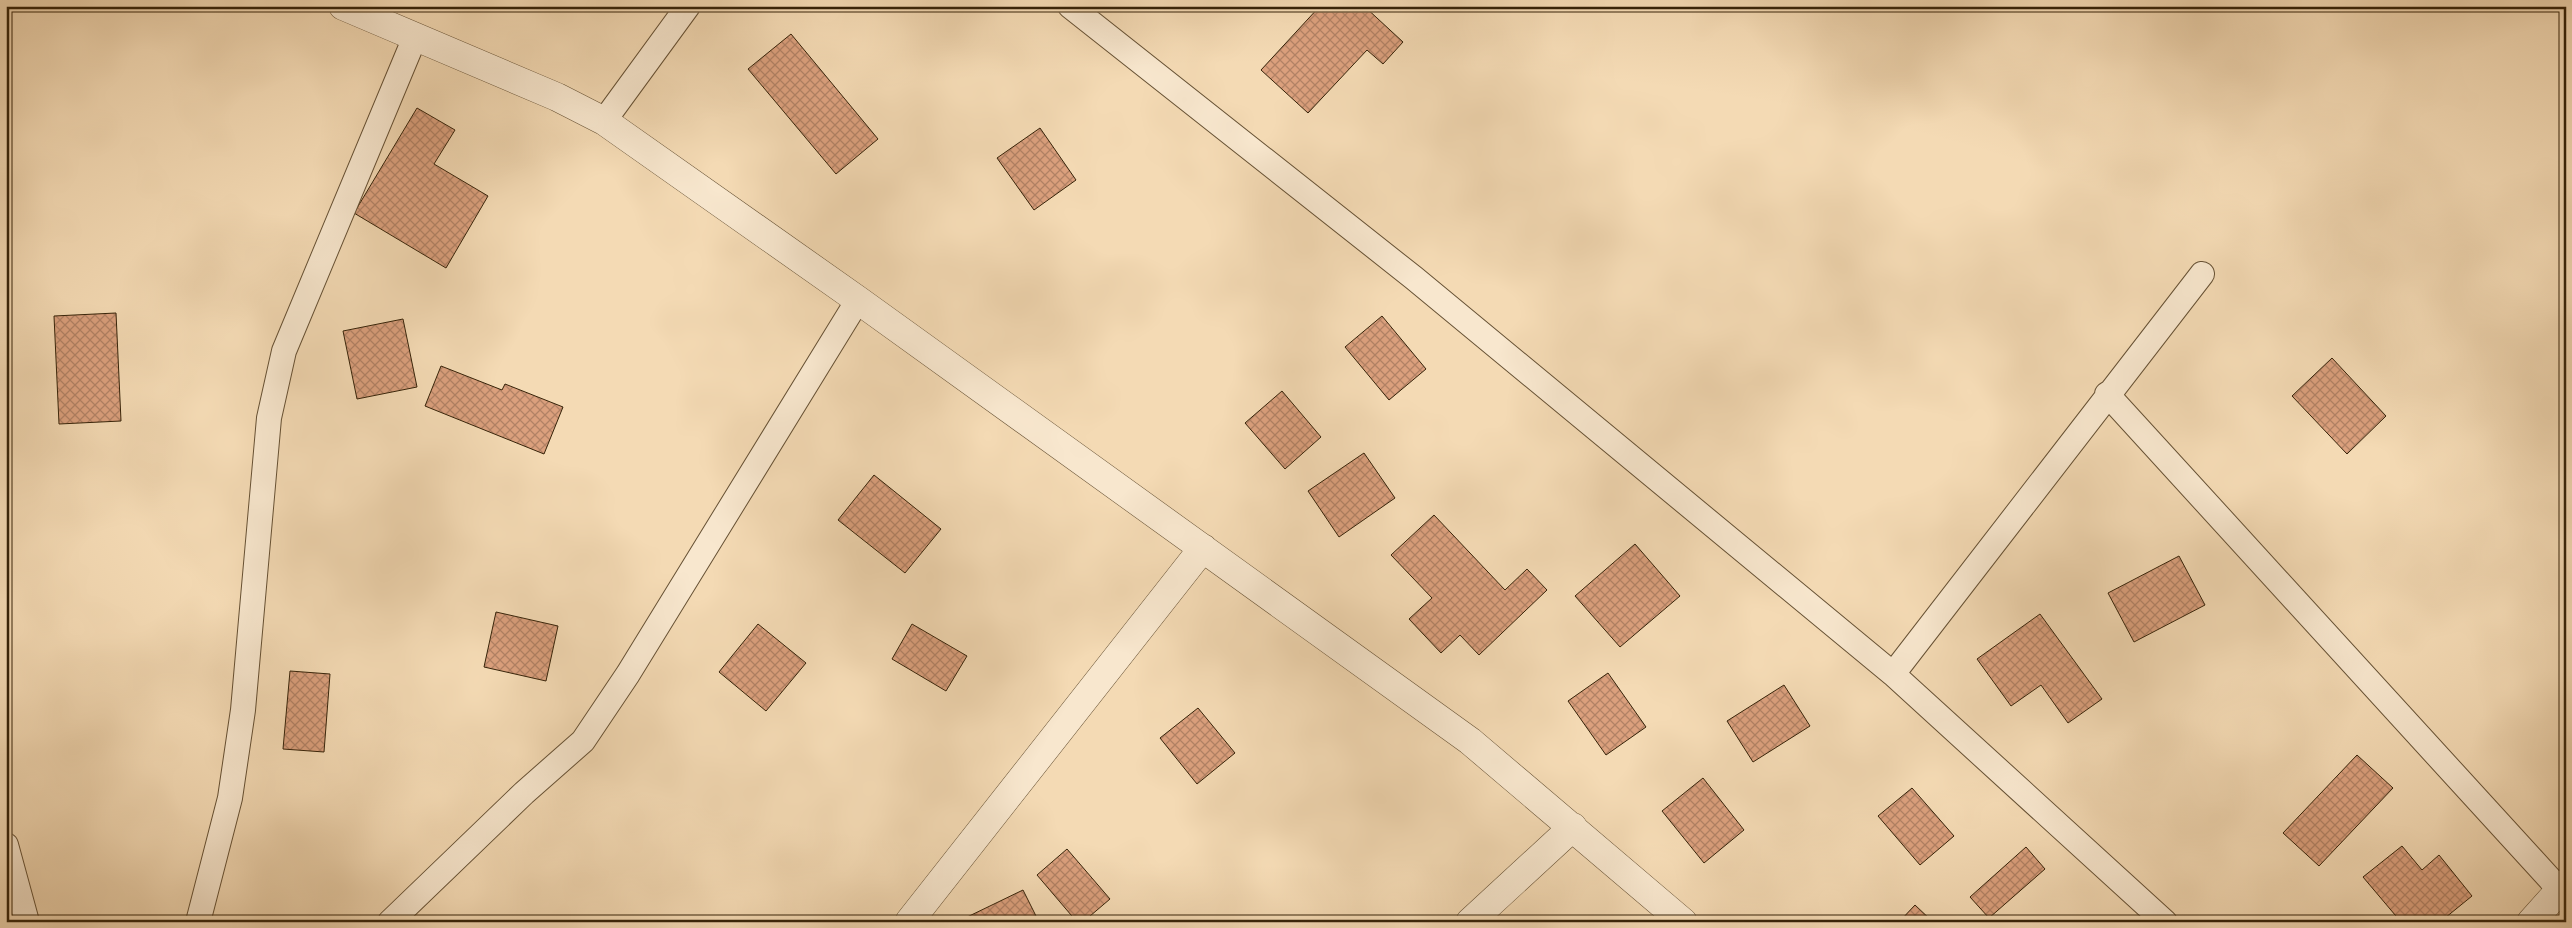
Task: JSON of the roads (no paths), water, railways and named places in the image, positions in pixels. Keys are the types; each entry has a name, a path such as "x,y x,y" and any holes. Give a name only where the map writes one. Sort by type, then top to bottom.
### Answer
{"street":[{"path":"343,6 557,97 604,120 858,300 1470,741 1683,922"},
{"path":"909,922 1203,548"},
{"path":"1470,922 1572,827"},
{"path":"2531,922 2563,887"}],"lane":[{"path":"604,120 688,6"},
{"path":"1070,6 1414,278 1893,674 2165,922"},
{"path":"198,922 230,798 242,710 269,418 284,350 415,36"},
{"path":"1893,674 2107,394 2202,274"},
{"path":"390,922 524,793 583,741 628,674 858,300"},
{"path":"2107,394 2563,887"},
{"path":"6,846 27,922"}]}
